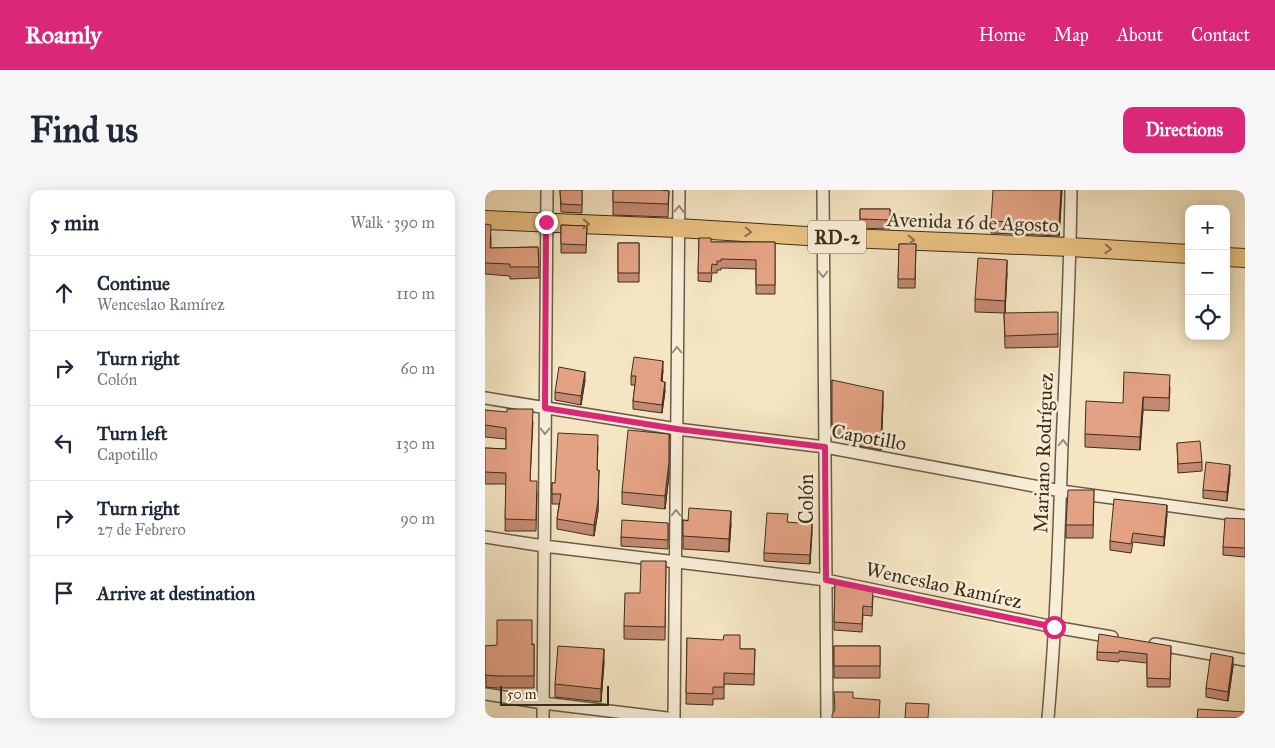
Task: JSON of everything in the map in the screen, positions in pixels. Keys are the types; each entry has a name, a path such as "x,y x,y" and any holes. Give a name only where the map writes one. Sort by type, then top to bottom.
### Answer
{"main road":[{"name":"Avenida 16 de Agosto","path":"485,220 1185,254"},
{"path":"1230,257 1245,258"}],"street":[{"path":"543,718 547,190"},
{"path":"674,718 679,190"},
{"name":"Colón","path":"823,190 827,718"},
{"name":"Mariano Rodríguez","path":"1048,718 1061,491 1071,247 1071,190"},
{"name":"Capotillo","path":"485,398 677,429 825,447 1061,491 1245,516"},
{"name":"Wenceslao Ramírez","path":"485,537 544,546 826,580 1054,627 1121,638"},
{"path":"1140,642 1245,660"},
{"path":"485,694 667,718"}],"building":[{"path":"560,190 582,190 582,205 561,204"},
{"path":"613,190 669,191 668,204 613,202"},
{"path":"993,190 1061,190 1059,224 991,221"},
{"path":"860,209 890,209 890,220 860,219"},
{"path":"485,224 491,225 490,248 538,247 539,267 510,267 510,264 485,263"},
{"path":"561,225 587,226 586,245 561,244"},
{"path":"699,238 711,238 711,242 775,242 775,285 756,285 756,260 721,259 721,261 717,261 717,265 712,264 711,273 698,273"},
{"path":"618,243 639,243 639,273 618,273"},
{"path":"899,244 916,244 915,279 898,279"},
{"path":"978,258 1007,260 1005,301 975,299"},
{"path":"1058,312 1058,334 1005,336 1004,313"},
{"path":"634,357 663,361 661,381 665,382 662,405 633,401 636,376 631,376"},
{"path":"559,367 585,372 581,396 555,392"},
{"path":"1124,372 1170,375 1169,398 1143,397 1140,437 1085,434 1086,401 1123,403"},
{"path":"832,380 883,391 881,437 859,433 832,424"},
{"path":"507,409 533,409 530,481 537,481 536,520 505,519 506,473 485,472 485,448 506,449 506,428 485,425 485,410 507,412"},
{"path":"628,430 669,434 669,462 665,496 622,492"},
{"path":"558,433 598,435 598,501 594,525 557,519 561,494 552,494 552,483 555,483"},
{"path":"1200,441 1202,462 1178,464 1177,443"},
{"path":"1206,462 1230,465 1227,492 1203,490"},
{"path":"1068,490 1094,490 1093,525 1066,525"},
{"path":"1114,499 1167,505 1164,537 1133,533 1131,544 1110,541"},
{"path":"689,508 731,511 729,539 683,536 683,520 688,521"},
{"path":"767,513 788,514 787,522 812,524 810,555 764,553"},
{"path":"1225,518 1245,519 1245,548 1223,547"},
{"path":"622,520 668,523 668,540 621,537"},
{"path":"641,561 666,561 665,627 624,626 625,593 640,593"},
{"path":"835,583 873,589 872,607 863,606 862,624 834,622"},
{"path":"497,620 532,620 534,676 485,675 485,646 497,645"},
{"path":"1099,634 1171,646 1170,679 1147,678 1147,654 1119,651 1119,653 1097,652"},
{"path":"724,635 740,635 740,649 755,649 754,674 724,673 724,687 713,687 713,694 686,693 687,638 723,640"},
{"path":"558,646 604,649 601,689 555,684"},
{"path":"834,646 880,646 880,666 834,666"},
{"path":"1211,653 1233,657 1228,692 1206,688"},
{"path":"834,692 853,692 853,698 880,700 879,718 832,718 835,709"},
{"path":"906,703 929,704 928,718 905,718"},
{"path":"1198,709 1245,712 1245,718 1197,718"}],"route":[{"path":"546,222 545,408 677,429 825,447 826,580 1054,627"}]}
